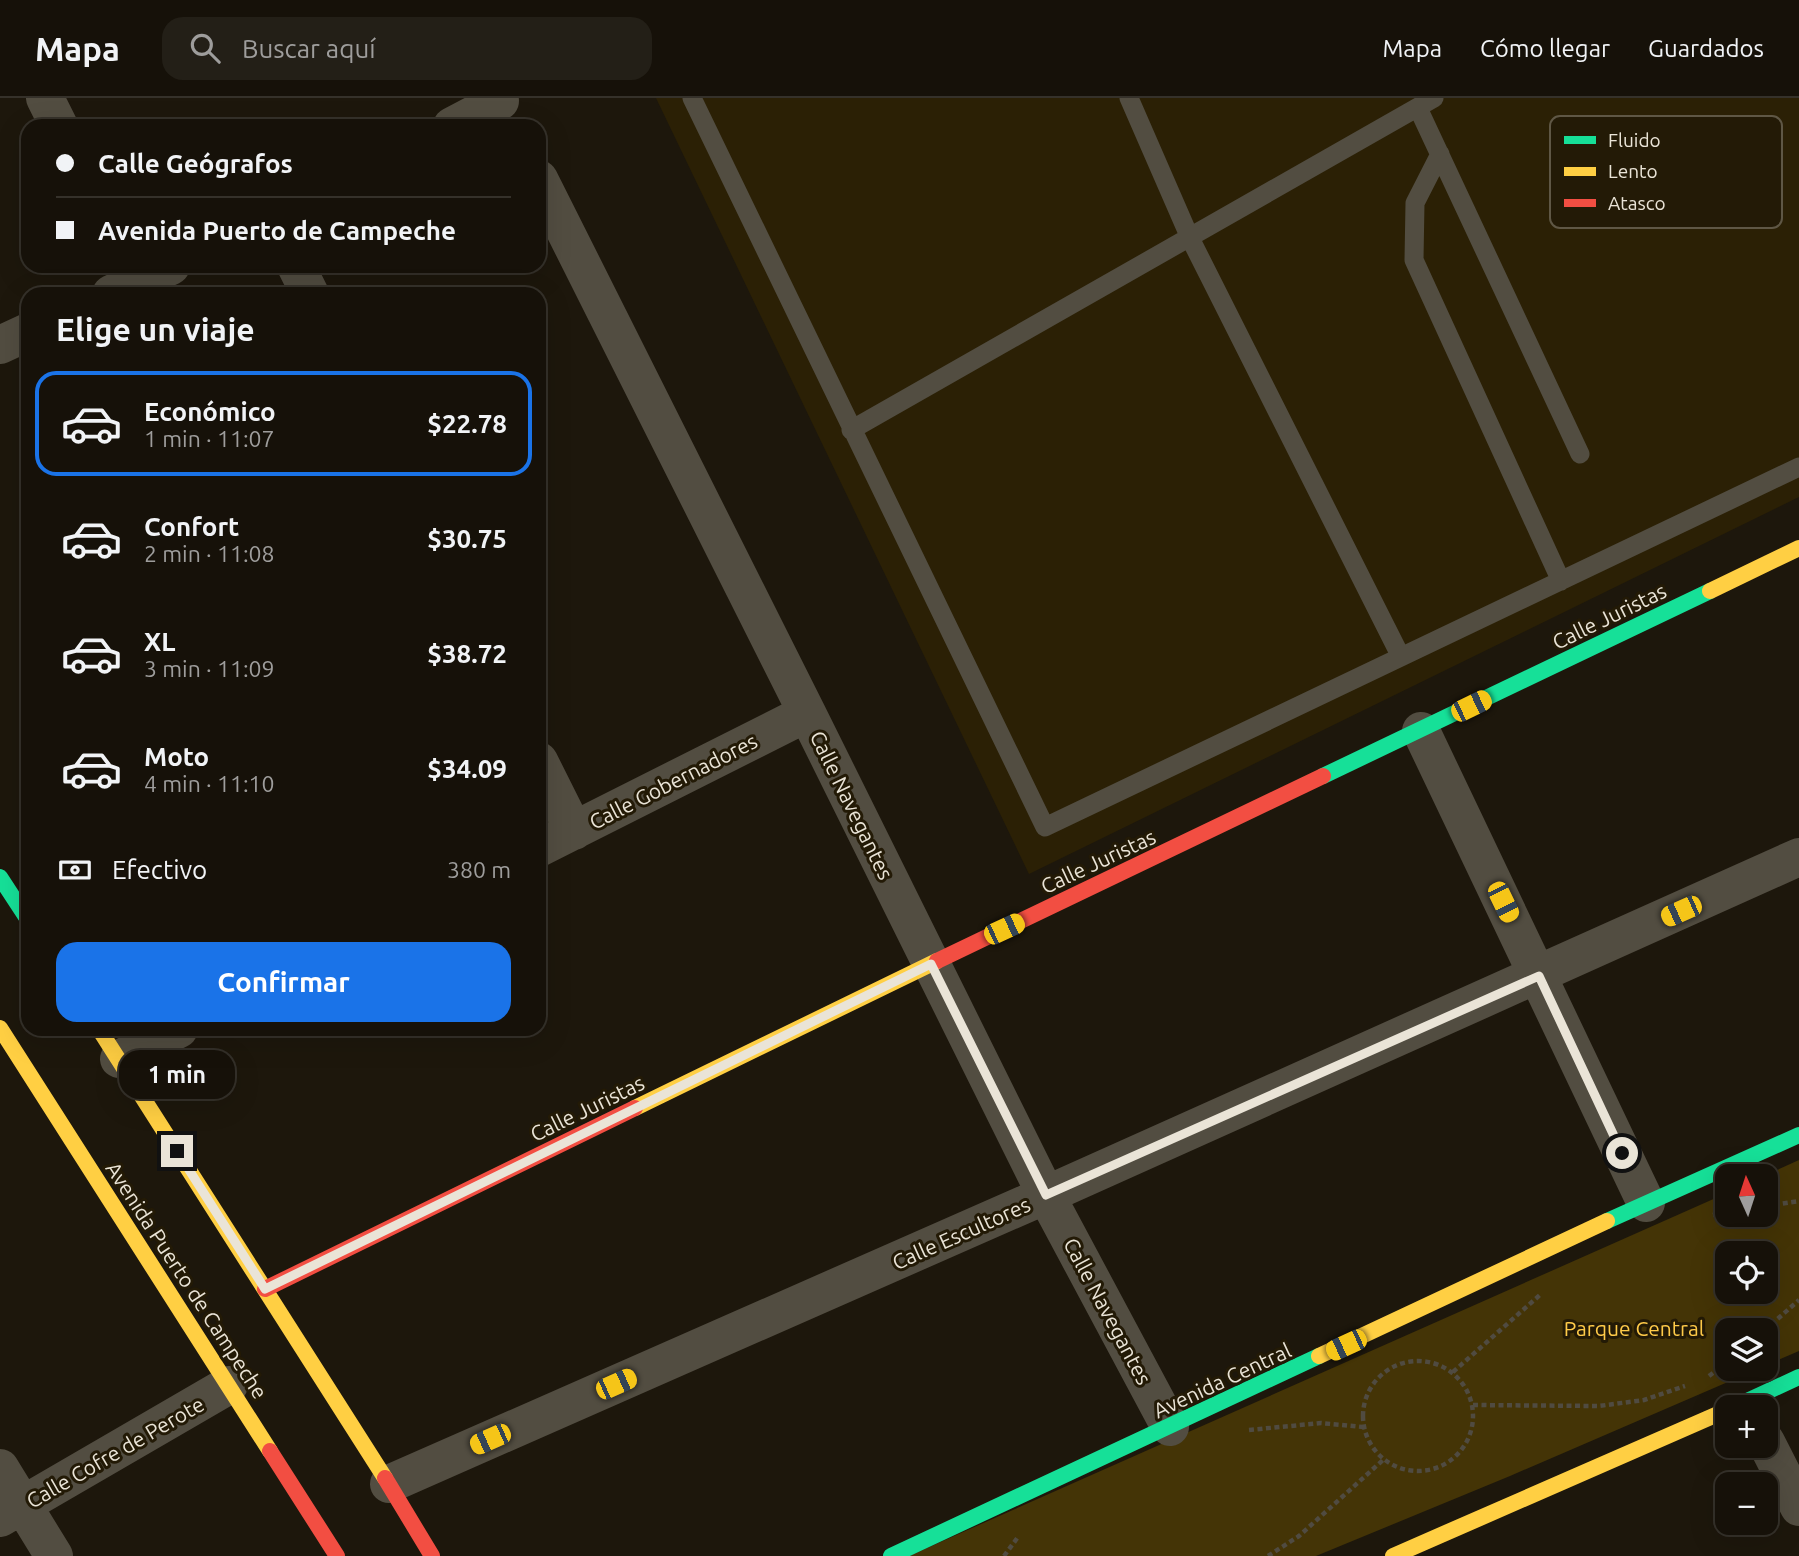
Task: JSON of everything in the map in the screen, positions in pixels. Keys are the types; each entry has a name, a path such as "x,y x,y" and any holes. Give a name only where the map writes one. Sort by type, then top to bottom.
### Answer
{"main road":[{"name":"Calle Juristas","path":"265,1289 931,964 1799,548"},
{"path":"0,877 21,909"},
{"name":"Avenida Puerto de Campeche","path":"0,1028 337,1556"},
{"path":"109,1044 432,1556"},
{"name":"Avenida Central","path":"891,1556 1646,1203 1799,1135"},
{"path":"1762,1395 1799,1377"},
{"path":"1393,1556 1715,1416"}],"street":[{"path":"45,98 56,119"},
{"path":"472,119 503,108"},
{"name":"Calle Navegantes","path":"546,193 1046,1195 1170,1427"},
{"path":"125,281 150,273"},
{"path":"0,345 21,335"},
{"name":"Calle Gobernadores","path":"546,845 807,713"},
{"path":"1421,731 1646,1203"},
{"path":"546,775 574,831"},
{"name":"Calle Escultores","path":"389,1484 1539,976 1799,857"},
{"path":"109,1044 146,1036"},
{"name":"Calle Cofre de Perote","path":"11,1512 229,1385"},
{"path":"1774,1458 1799,1507"},
{"path":"0,1468 11,1512 54,1556"}],"lane":[{"path":"692,98 1045,827 1799,467"},
{"path":"1129,98 1190,238 1401,657"},
{"path":"851,430 1426,103 1440,154 1580,454"},
{"path":"1440,154 1415,203 1414,260 1560,581"}],"path":[{"path":"1778,1204 1799,1201"},
{"path":"1704,1217 1715,1215"},
{"path":"1453,1373 1543,1292"},
{"path":"1778,1319 1799,1300"},
{"path":"1417,1361 1436,1363 1453,1373 1466,1387 1473,1405 1474,1424 1467,1443 1455,1458 1439,1468 1419,1472 1401,1469 1383,1460 1370,1446 1363,1427 1363,1408 1369,1390 1381,1375 1398,1364 1417,1361"},
{"path":"1704,1380 1715,1371"},
{"path":"1473,1405 1599,1406 1644,1400 1692,1384"},
{"path":"1268,1556 1299,1536 1383,1460"}],"shaded area":[{"path":"656,98 1799,98 1799,497 1029,874"}],"green space":[{"name":"Parque Central","path":"1799,1160 1799,1351 1778,1360 1778,1318 1715,1318 1715,1381 1730,1381 1316,1556 909,1556 1715,1198 1715,1227 1778,1227 1778,1170"}],"traffic: fast":[{"path":"1323,776 1710,591"},
{"path":"0,877 21,909"},
{"path":"1607,1221 1799,1135"},
{"path":"891,1556 1319,1356"},
{"path":"1760,1395 1799,1377"}],"traffic: slow":[{"path":"1710,591 1799,548"},
{"path":"635,1108 937,961"},
{"path":"0,1028 270,1451"},
{"path":"103,1036 385,1478"},
{"path":"1319,1356 1607,1221"},
{"path":"1393,1556 1715,1415"}],"traffic: jam":[{"path":"937,961 1323,776"},
{"path":"265,1289 635,1108"},
{"path":"270,1451 337,1556"},
{"path":"385,1478 432,1556"}],"route":[{"path":"177,1151 265,1289 931,964 1046,1195 1539,976 1622,1153"}]}
